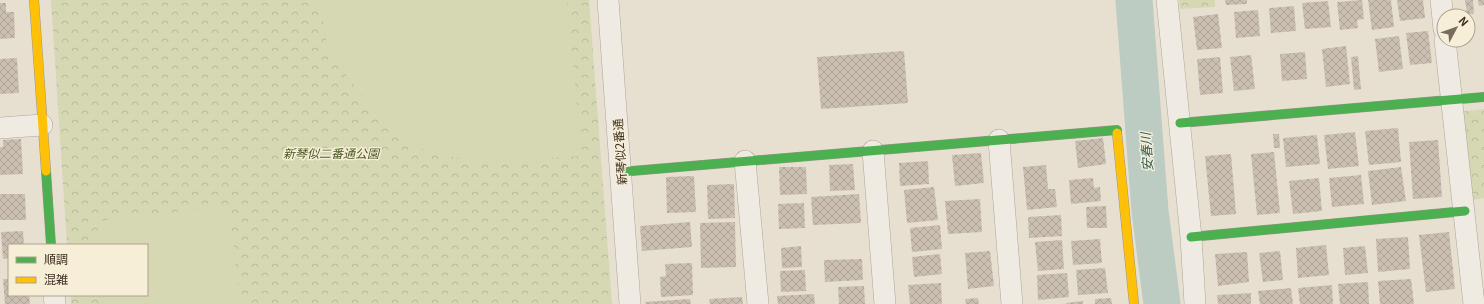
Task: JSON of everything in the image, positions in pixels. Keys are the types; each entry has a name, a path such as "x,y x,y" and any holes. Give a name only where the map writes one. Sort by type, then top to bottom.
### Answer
{"street":[{"path":"34,0 51,244"},
{"name":"新琴似2番通","path":"608,0 630,304"},
{"path":"1167,0 1191,237 1195,304"},
{"path":"1446,48 1474,304"},
{"path":"1180,123 1484,97"},
{"path":"0,128 42,125"},
{"path":"620,172 1117,130 1134,304"},
{"path":"999,140 1012,304"},
{"path":"873,151 884,304"},
{"path":"745,161 758,304"},
{"path":"1191,237 1465,211"}],"green space":[{"name":"新琴似二番通公園","path":"51,0 589,0 612,304 71,304 71,296 148,296 148,244 67,244"},
{"path":"320,0 567,0 582,156 480,162 427,152 383,121 328,53"},
{"path":"1179,0 1215,0 1215,7 1180,9"},
{"path":"1484,109 1484,198 1472,200 1460,112"},
{"path":"229,206 240,304 106,304 105,296 148,296 148,244 99,244 97,221"}],"building":[{"path":"1225,0 1247,0 1247,4 1226,5"},
{"path":"1362,0 1364,19 1357,20 1358,28 1340,30 1337,2"},
{"path":"1368,0 1391,0 1394,27 1372,30"},
{"path":"1397,0 1423,0 1425,18 1400,21"},
{"path":"1465,0 1473,0 1474,8 1466,8"},
{"path":"1478,0 1484,0 1484,5 1479,6"},
{"path":"1328,1 1331,27 1305,29 1302,3"},
{"path":"0,3 6,3 6,12 14,12 15,38 0,39"},
{"path":"1294,6 1296,31 1271,33 1269,8"},
{"path":"1258,10 1260,36 1236,38 1234,12"},
{"path":"1218,14 1222,48 1197,50 1193,17"},
{"path":"1428,31 1432,63 1410,65 1406,33"},
{"path":"1399,36 1403,69 1379,72 1375,39"},
{"path":"1346,46 1350,84 1326,87 1322,49"},
{"path":"904,51 908,103 821,109 817,57"},
{"path":"1305,52 1307,79 1282,81 1280,54"},
{"path":"1251,55 1255,89 1234,91 1230,57"},
{"path":"1358,56 1361,89 1354,90 1351,57"},
{"path":"1220,57 1223,93 1200,95 1197,59"},
{"path":"17,58 19,93 0,94 0,59"},
{"path":"1398,128 1401,162 1369,165 1365,131"},
{"path":"1355,132 1359,166 1328,169 1324,135"},
{"path":"1273,134 1279,134 1280,148 1274,148"},
{"path":"1317,135 1320,164 1286,167 1283,138"},
{"path":"1103,138 1106,164 1078,168 1075,141"},
{"path":"21,139 23,174 0,175 0,147 3,147 3,140"},
{"path":"1438,140 1442,197 1413,199 1409,142"},
{"path":"1274,152 1280,213 1257,215 1251,154"},
{"path":"981,153 984,183 955,186 952,155"},
{"path":"1231,154 1236,214 1211,216 1205,156"},
{"path":"928,161 929,184 900,186 899,163"},
{"path":"853,164 855,190 830,191 829,165"},
{"path":"1046,165 1048,189 1055,189 1057,207 1027,210 1023,167"},
{"path":"779,167 806,167 807,194 780,195"},
{"path":"1401,167 1406,201 1372,205 1368,171"},
{"path":"1361,175 1364,204 1332,207 1329,178"},
{"path":"694,176 696,212 667,213 666,177"},
{"path":"1093,178 1094,188 1100,187 1101,201 1071,204 1069,180"},
{"path":"1319,178 1322,211 1293,214 1289,181"},
{"path":"734,184 735,218 708,219 707,185"},
{"path":"934,187 938,220 907,223 904,190"},
{"path":"0,194 25,194 26,220 0,220"},
{"path":"859,194 861,223 813,225 811,197"},
{"path":"980,199 982,232 948,234 945,201"},
{"path":"804,203 805,228 779,229 778,204"},
{"path":"1106,206 1107,228 1087,228 1086,207"},
{"path":"1061,215 1062,236 1029,238 1028,217"},
{"path":"690,222 692,247 642,251 640,226"},
{"path":"735,222 736,267 701,268 700,223"},
{"path":"940,225 942,249 912,252 910,228"},
{"path":"23,231 24,244 8,244 8,258 3,259 1,232"},
{"path":"1449,232 1455,289 1426,292 1419,235"},
{"path":"1408,237 1410,269 1378,272 1376,239"},
{"path":"1100,239 1102,263 1073,265 1071,241"},
{"path":"1062,240 1064,269 1038,271 1035,242"},
{"path":"1326,245 1329,275 1298,278 1296,248"},
{"path":"801,246 802,267 782,268 781,248"},
{"path":"1365,246 1368,273 1345,275 1343,248"},
{"path":"990,251 994,286 968,289 965,253"},
{"path":"1280,251 1283,280 1263,282 1259,253"},
{"path":"1247,252 1249,282 1218,286 1215,254"},
{"path":"940,254 942,274 914,277 912,257"},
{"path":"862,259 863,280 825,282 824,260"},
{"path":"692,263 693,295 661,297 660,277 666,276 665,264"},
{"path":"1105,268 1108,293 1078,295 1076,270"},
{"path":"805,270 806,291 781,292 780,271"},
{"path":"1067,273 1069,297 1038,300 1037,275"},
{"path":"3,279 8,279 8,296 29,296 30,304 5,304"},
{"path":"1411,279 1414,304 1380,304 1378,281"},
{"path":"1368,282 1369,304 1340,304 1338,284"},
{"path":"941,283 942,304 910,304 908,285"},
{"path":"1332,285 1333,304 1300,304 1298,288"},
{"path":"864,286 865,304 839,304 838,287"},
{"path":"1291,288 1293,304 1260,304 1258,291"},
{"path":"1251,293 1251,304 1218,304 1217,295"},
{"path":"814,294 815,304 778,304 777,296"},
{"path":"742,297 743,304 710,304 709,299"},
{"path":"978,298 979,304 966,304 965,299"},
{"path":"1111,298 1112,304 1095,304 1095,299"},
{"path":"690,299 691,304 646,304 645,302"},
{"path":"1083,301 1083,304 1066,304 1066,303"}],"waterway":[{"name":"安春川","path":"1134,0 1150,211 1162,304"}],"traffic: fast":[{"path":"1180,123 1484,97"},
{"path":"620,172 1117,130 1117,133"},
{"path":"46,171 51,244"},
{"path":"1191,237 1465,211"}],"traffic: slow":[{"path":"34,0 46,171"},
{"path":"1117,133 1134,304"}]}
